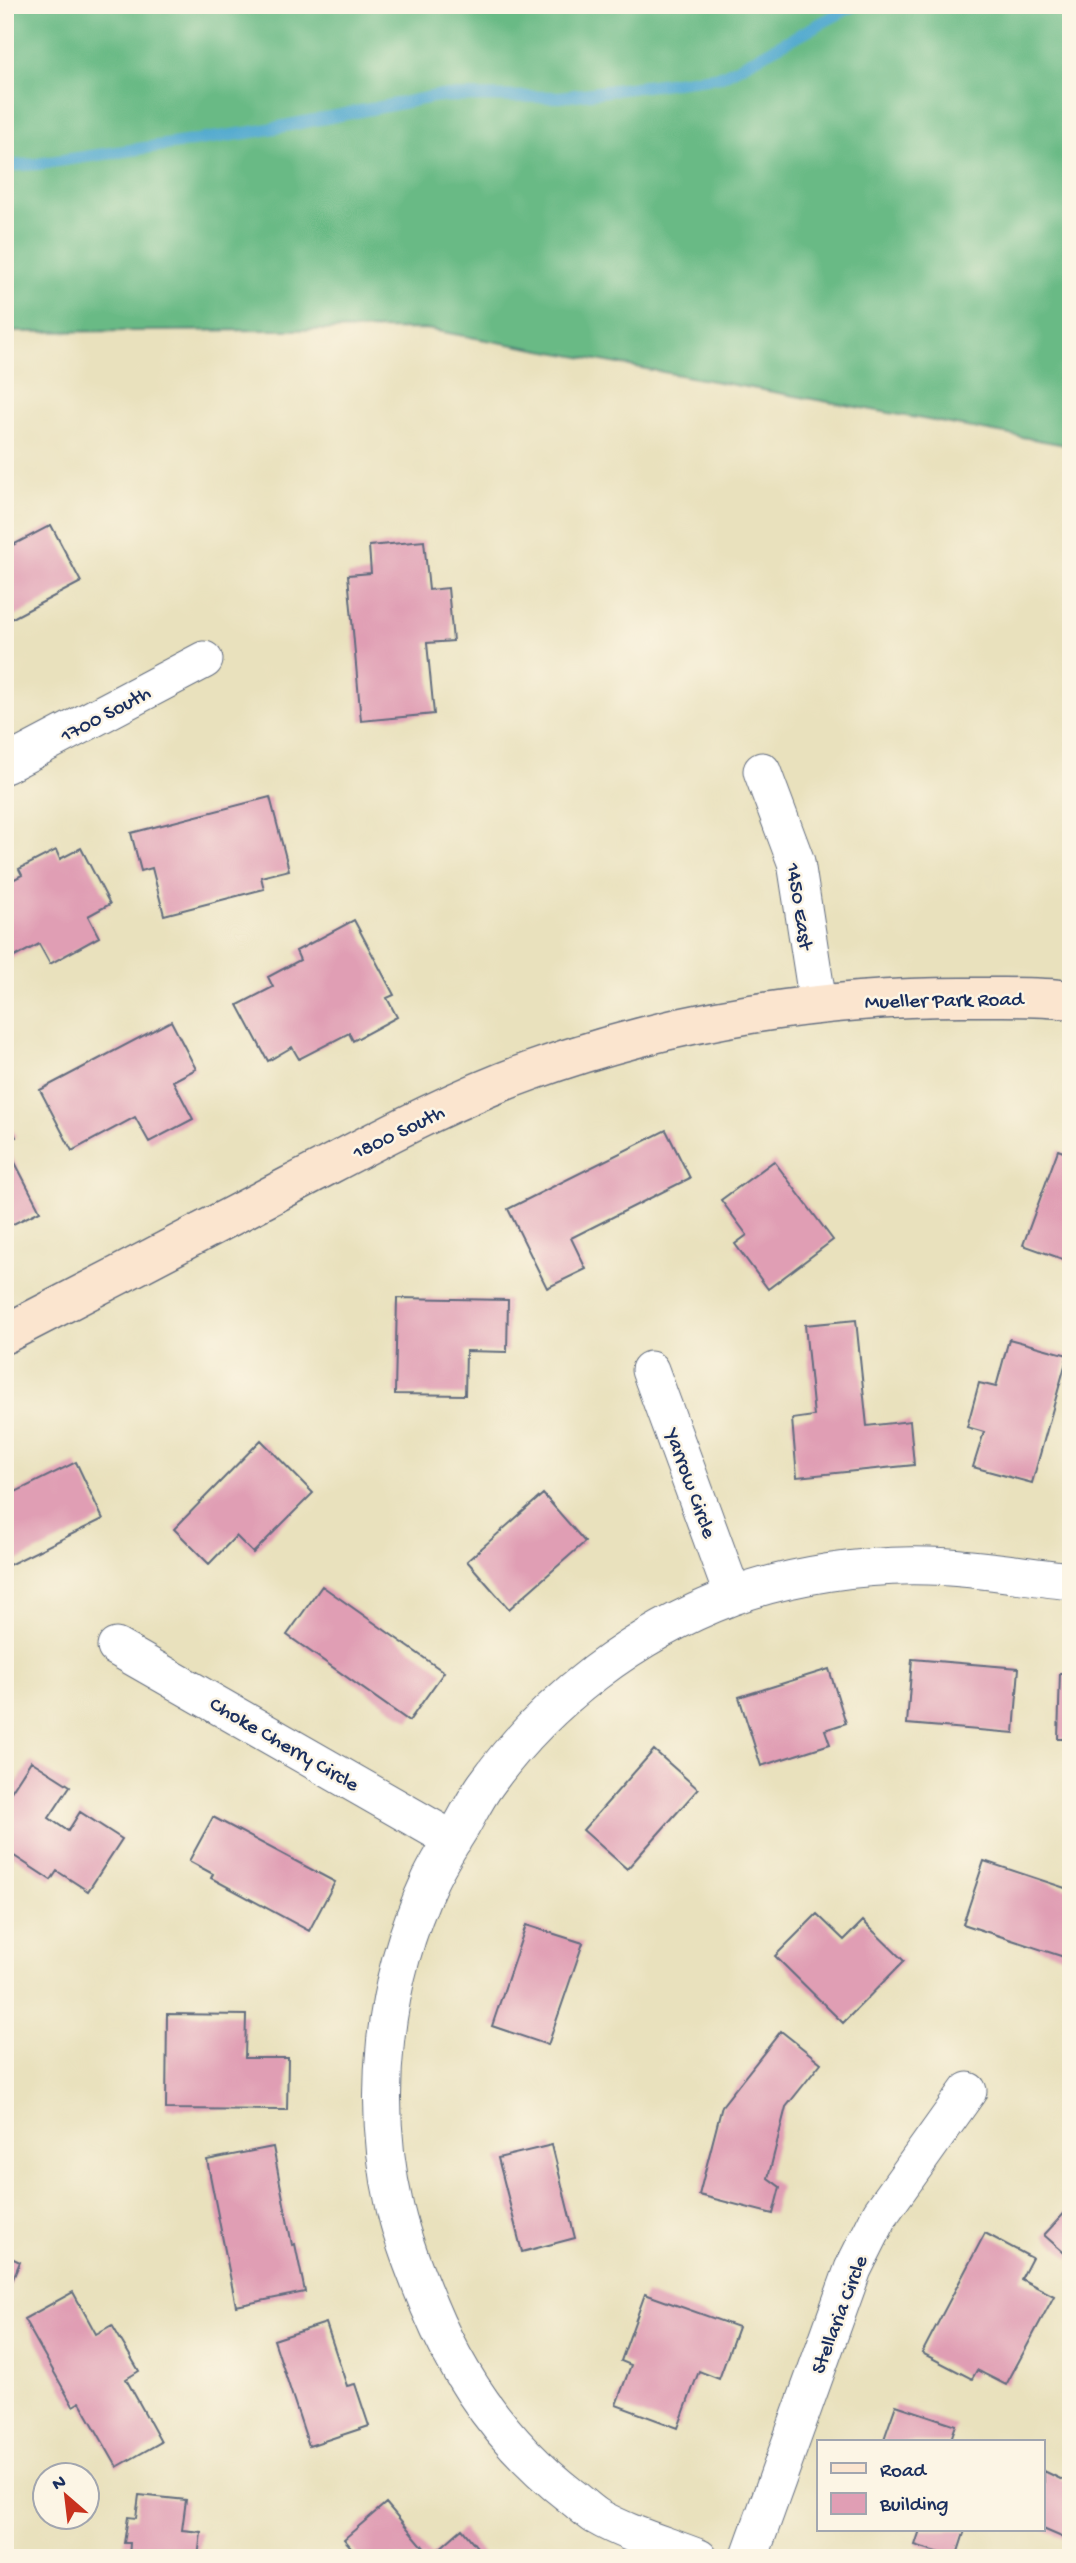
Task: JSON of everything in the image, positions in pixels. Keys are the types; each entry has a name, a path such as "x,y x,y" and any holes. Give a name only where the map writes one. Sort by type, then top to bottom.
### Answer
{"main road":[{"name":"Mueller Park Road","path":"818,1004 915,996 1048,997 1071,1000"},
{"name":"1800 South","path":"5,1334 379,1139 528,1072 598,1048 692,1025 818,1004"}],"street":[{"name":"1700 South","path":"5,765 204,660"},
{"name":"1450 East","path":"762,771 796,862 818,1004"},
{"name":"Yarrow Circle","path":"650,1370 733,1596"},
{"path":"699,2558 596,2516 553,2482 511,2442 474,2393 441,2335 415,2272 395,2208 385,2141 384,2072 391,2001 401,1958 431,1877 485,1785 525,1736 569,1693 620,1656 673,1623 733,1596 798,1579 864,1568 927,1566 1071,1581"},
{"name":"Choke Cherry Circle","path":"116,1647 453,1840"},
{"name":"Stellaria Circle","path":"749,2558 853,2269 881,2213 968,2091"}],"green space":[{"path":"5,5 1071,5 1071,446 426,329 5,332"}],"building":[{"path":"51,525 81,582 5,622 5,549"},
{"path":"424,541 429,590 448,588 453,641 427,643 434,714 361,721 348,575 371,573 369,546"},
{"path":"270,797 289,870 261,877 264,889 164,915 152,868 141,871 131,833"},
{"path":"81,848 110,904 88,916 99,937 50,964 39,944 5,962 5,884 22,875 19,869 56,850 60,859"},
{"path":"354,920 394,995 387,998 397,1017 353,1041 349,1033 299,1059 292,1047 268,1061 238,1005 273,987 268,977 300,960 296,951"},
{"path":"171,1021 196,1069 173,1081 193,1119 149,1142 135,1117 72,1151 40,1090"},
{"path":"5,1115 16,1137 5,1142"},
{"path":"666,1130 690,1178 571,1238 586,1269 547,1288 508,1209"},
{"path":"5,1143 40,1211 5,1228"},
{"path":"1058,1150 1071,1155 1071,1262 1023,1245"},
{"path":"774,1161 833,1240 768,1289 735,1244 747,1235 721,1200"},
{"path":"397,1298 508,1300 507,1352 466,1351 465,1395 395,1394"},
{"path":"856,1320 867,1426 910,1421 914,1465 797,1477 792,1419 814,1416 805,1325"},
{"path":"1009,1339 1068,1355 1032,1483 973,1467 984,1432 967,1427 979,1383 996,1387"},
{"path":"261,1440 313,1493 253,1553 236,1536 209,1564 174,1529"},
{"path":"76,1462 103,1519 5,1567 5,1497"},
{"path":"543,1494 585,1542 509,1609 467,1561"},
{"path":"322,1586 444,1672 409,1721 287,1635"},
{"path":"912,1659 1019,1668 1014,1733 907,1724"},
{"path":"829,1669 846,1723 825,1730 830,1744 761,1766 739,1697"},
{"path":"1060,1673 1071,1673 1071,1739 1058,1739"},
{"path":"654,1750 698,1789 627,1869 583,1830"},
{"path":"31,1761 70,1786 49,1818 68,1831 80,1812 122,1839 88,1891 57,1871 51,1880 5,1850 5,1801"},
{"path":"213,1817 335,1882 309,1931 211,1878 213,1874 189,1861"},
{"path":"984,1861 1071,1890 1071,1937 1064,1957 963,1924"},
{"path":"817,1914 844,1940 863,1921 904,1961 843,2023 775,1956"},
{"path":"526,1925 583,1943 548,2045 492,2026"},
{"path":"167,2014 246,2015 245,2058 288,2058 287,2110 166,2109"},
{"path":"781,2031 821,2063 786,2107 768,2178 780,2187 773,2214 699,2195 722,2106"},
{"path":"552,2145 575,2238 522,2252 498,2158"},
{"path":"273,2147 292,2245 295,2244 305,2292 236,2306 207,2160"},
{"path":"1071,2206 1071,2259 1044,2235"},
{"path":"985,2233 1032,2258 1021,2279 1054,2296 1006,2385 977,2370 972,2379 922,2353"},
{"path":"5,2255 20,2262 5,2298"},
{"path":"73,2292 96,2334 112,2325 139,2371 126,2379 161,2442 117,2467 80,2402 73,2406 24,2319"},
{"path":"645,2294 738,2327 719,2379 699,2371 678,2428 616,2405 631,2365 621,2361"},
{"path":"326,2323 347,2386 355,2384 369,2426 309,2446 274,2340"},
{"path":"896,2405 956,2425 951,2440 884,2440"},
{"path":"1044,2471 1071,2484 1071,2541 1044,2529"},
{"path":"139,2495 186,2500 182,2530 201,2532 198,2558 129,2558 130,2543 124,2543 128,2517 136,2518"},
{"path":"386,2503 431,2556 462,2529 486,2558 360,2558 344,2539"},
{"path":"919,2532 964,2532 956,2558 915,2545"}],"waterway":[{"path":"5,166 37,164 259,131 437,96 560,97 722,76 855,5"}]}
